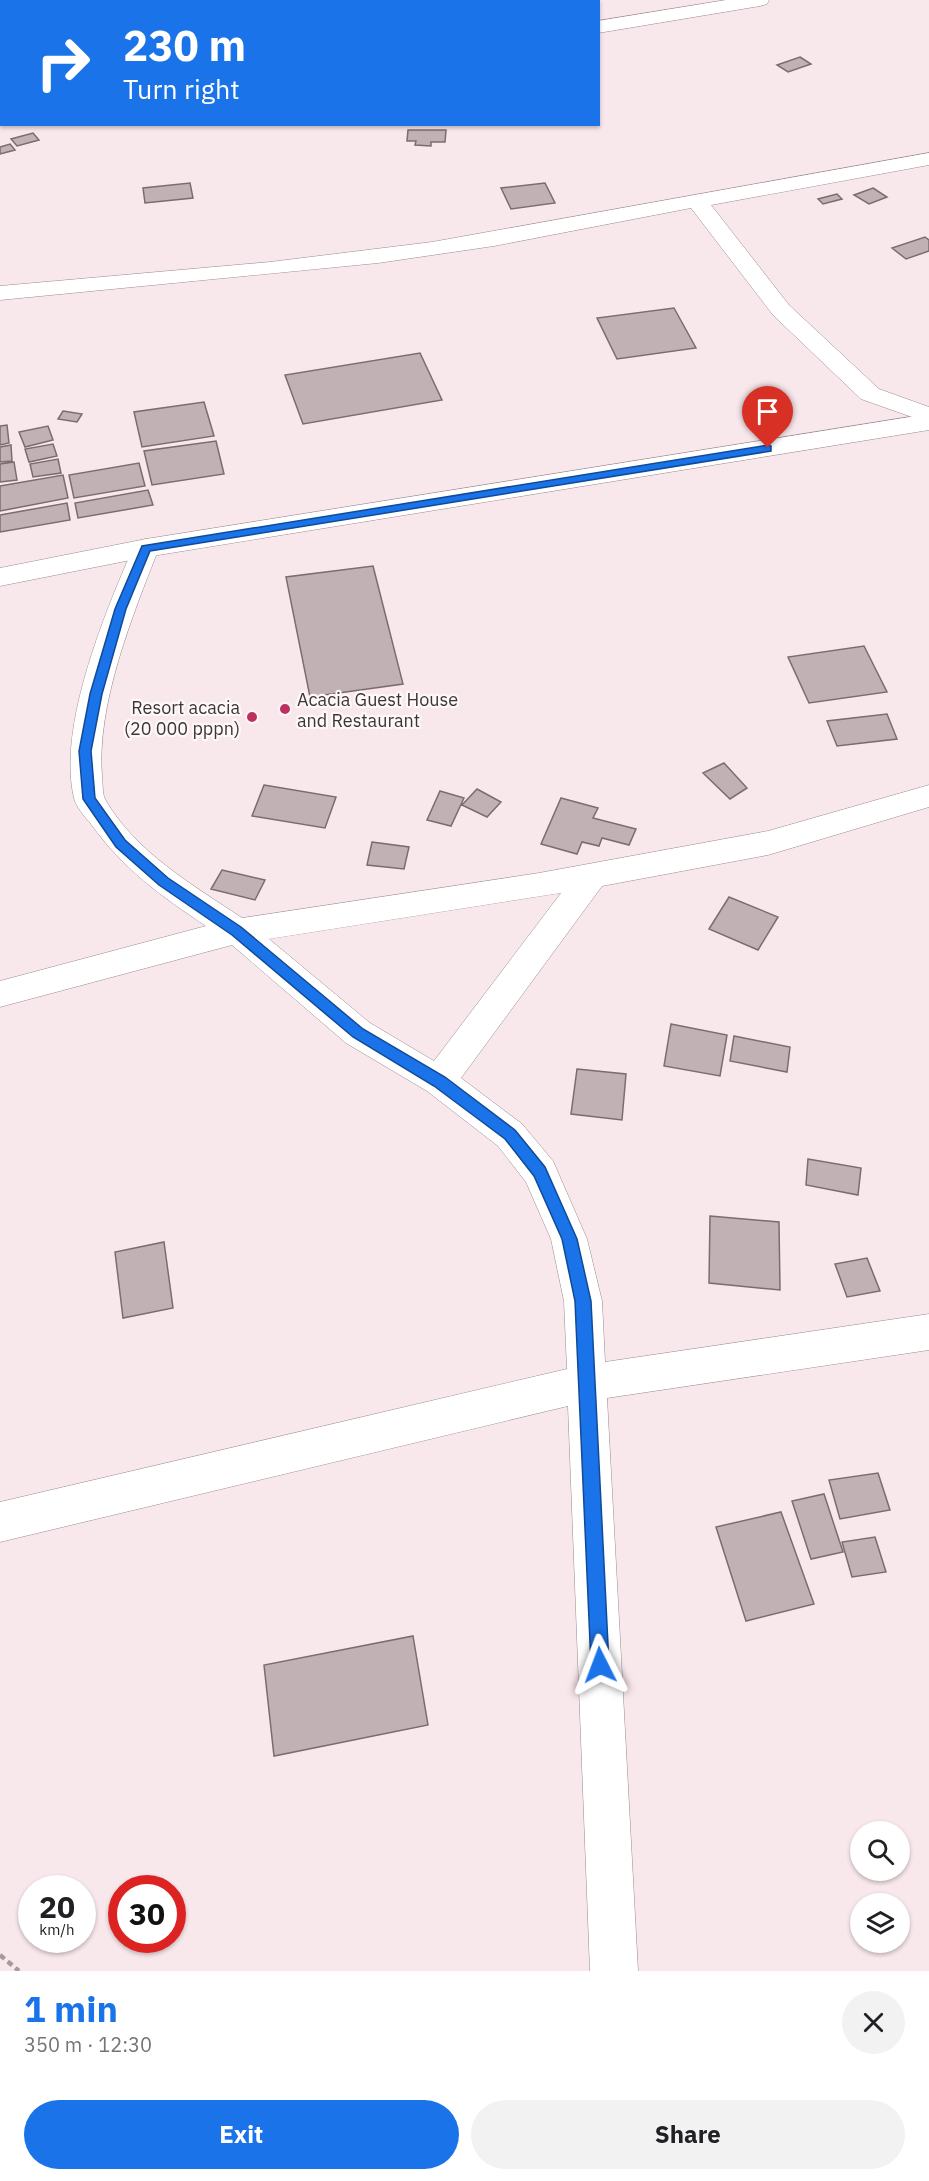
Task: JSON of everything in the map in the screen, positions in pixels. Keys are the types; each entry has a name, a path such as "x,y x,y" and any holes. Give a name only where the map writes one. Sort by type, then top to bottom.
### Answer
{"street":[{"path":"600,27 760,0"},
{"path":"0,292 431,249 829,174 929,159"},
{"path":"696,200 780,310 870,394 929,415"},
{"path":"0,577 146,548 929,422"},
{"path":"146,548 121,609 96,694 85,751 89,799 121,843 164,882 237,931 358,1033 440,1081 510,1135 540,1172 569,1239 583,1301 614,1971"},
{"path":"0,994 237,931 592,875 768,843 929,796"},
{"path":"440,1081 592,875"},
{"path":"0,1522 587,1383 929,1332"}],"path":[{"path":"0,1954 19,1971"}],"building":[{"path":"800,57 811,64 788,72 777,65"},
{"path":"408,130 446,130 445,142 431,142 431,146 415,145 416,141 407,141"},
{"path":"33,133 39,140 17,146 11,139"},
{"path":"10,144 15,150 0,154 0,147"},
{"path":"190,183 193,198 145,203 143,188"},
{"path":"545,183 555,203 511,209 501,188"},
{"path":"873,188 887,197 869,204 854,195"},
{"path":"837,194 842,199 823,204 818,199"},
{"path":"925,237 929,240 929,251 906,259 892,248"},
{"path":"674,308 696,348 617,359 597,318"},
{"path":"420,353 442,400 303,424 285,375"},
{"path":"204,402 214,436 142,447 134,412"},
{"path":"63,411 82,414 77,422 58,419"},
{"path":"7,425 9,443 0,445 0,426"},
{"path":"48,426 53,440 25,447 19,432"},
{"path":"216,441 224,474 152,485 144,451"},
{"path":"53,444 57,456 29,462 25,449"},
{"path":"11,445 12,461 0,462 0,447"},
{"path":"58,459 61,473 33,477 30,464"},
{"path":"14,462 17,480 0,482 0,464"},
{"path":"139,463 145,486 74,498 69,475"},
{"path":"63,475 68,498 0,511 0,486"},
{"path":"148,490 153,505 78,518 75,503"},
{"path":"67,503 70,520 0,532 0,515"},
{"path":"373,566 403,684 310,697 286,577"},
{"path":"864,646 887,692 809,703 788,657"},
{"path":"887,714 897,739 837,746 827,721"},
{"path":"724,763 747,788 730,799 703,773"},
{"path":"264,785 336,797 325,828 252,816"},
{"path":"477,789 501,802 487,817 462,805"},
{"path":"440,791 464,798 451,826 427,820"},
{"path":"561,798 598,808 593,818 636,829 629,845 602,838 599,846 582,842 577,854 541,844"},
{"path":"372,842 409,847 404,869 367,865"},
{"path":"222,870 265,880 255,900 211,889"},
{"path":"729,897 778,917 758,950 709,929"},
{"path":"671,1024 727,1035 720,1076 664,1066"},
{"path":"734,1036 790,1047 787,1072 730,1061"},
{"path":"577,1069 626,1074 622,1120 571,1114"},
{"path":"808,1159 861,1168 858,1195 806,1185"},
{"path":"710,1216 779,1222 780,1290 709,1283"},
{"path":"164,1242 173,1308 123,1318 115,1252"},
{"path":"867,1258 880,1291 847,1297 835,1264"},
{"path":"878,1473 890,1510 840,1519 829,1480"},
{"path":"824,1494 843,1552 811,1559 792,1501"},
{"path":"781,1512 814,1604 746,1621 716,1527"},
{"path":"875,1537 886,1572 852,1577 842,1542"},
{"path":"413,1636 428,1725 274,1756 264,1665"}],"place":[{"name":"Acacia Guest House and Restaurant","path":"285,709"},
{"name":"Resort acacia (20 000 pppn)","path":"252,717"}],"route":[{"path":"600,1665 583,1301 569,1239 540,1172 510,1135 440,1081 358,1033 237,931 164,882 121,843 89,799 85,751 96,694 121,609 146,548 768,448"}]}
